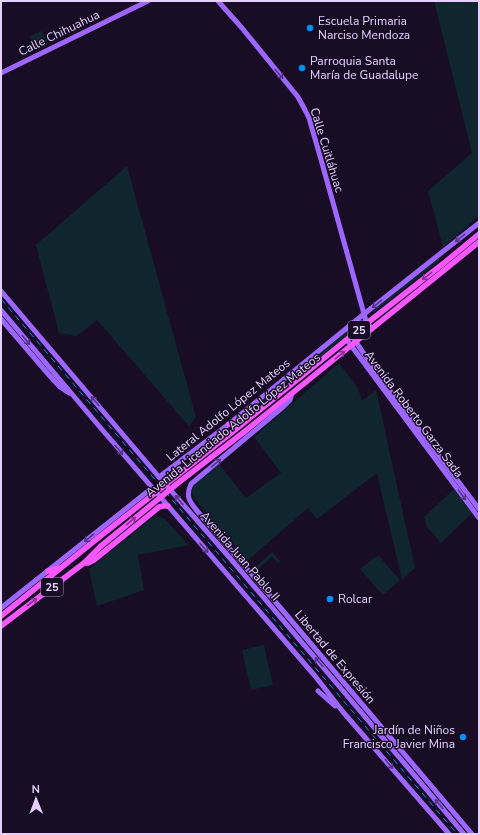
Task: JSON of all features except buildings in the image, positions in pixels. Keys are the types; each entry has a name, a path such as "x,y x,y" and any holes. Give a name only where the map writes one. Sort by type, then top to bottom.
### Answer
{"main road":[{"name":"Avenida Licenciado Adolfo López Mateos","path":"1,616 261,410 479,234"},
{"name":"Avenida Licenciado Adolfo López Mateos","path":"1,626 84,563 101,546 178,483 244,432 479,242"},
{"path":"229,424 261,410"},
{"path":"84,563 94,560 156,510 162,506 168,506"},
{"path":"48,571 62,567"}],"street":[{"name":"Calle Chihuahua","path":"1,73 148,1"},
{"name":"Calle Cuitláhuac","path":"218,1 298,97 305,110 311,125 364,314 367,323 372,329"},
{"name":"Lateral Adolfo López Mateos","path":"159,477 229,424 479,223"},
{"name":"Avenida Juan Pablo II","path":"1,291 464,834"},
{"name":"Avenida Juan Pablo II","path":"1,310 152,488 315,676 343,712 449,834"},
{"path":"1,319 60,387 72,394"},
{"name":"Avenida Roberto Garza Sada","path":"352,336 376,372 479,509"},
{"name":"Avenida Roberto Garza Sada","path":"347,340 479,517"},
{"name":"Libertad de Expresión","path":"292,393 288,403 191,484 188,491 190,502 472,834"},
{"path":"1,608 152,488"},
{"path":"144,494 147,494 153,499 156,510"},
{"path":"230,558 256,580"},
{"path":"273,599 274,603 294,634"},
{"path":"334,672 344,692"},
{"path":"318,691 343,712"}],"shaded area":[{"path":"434,1 479,1 479,216 443,247 428,191 472,153"},
{"path":"42,31 48,43 47,46 37,50 30,36"},
{"path":"127,166 196,417 189,426 97,320 77,336 59,333 36,245"},
{"path":"438,258 439,261 375,312 372,312 372,311"},
{"path":"360,320 361,324 298,375 294,374"},
{"path":"339,363 358,388 362,401 376,390 415,568 402,580 377,473 317,519 308,508 247,561 194,498 192,492 194,483 219,464 246,498 281,473 254,437"},
{"path":"285,379 288,379 289,381 259,406 253,406"},
{"path":"454,489 472,513 441,543 427,527 424,517"},
{"path":"155,516 164,518 189,545 138,555 144,590 97,606 89,569"},
{"path":"272,552 281,562 278,563 272,557 256,571 254,568"},
{"path":"378,555 400,580 383,595 360,569"},
{"path":"264,645 273,685 251,690 242,650"}],"railway":[{"path":"1,299 457,834"}],"place":[{"name":"Escuela Primaria Narciso Mendoza","path":"310,28"},
{"name":"Parroquia Santa María de Guadalupe","path":"302,68"},
{"name":"Rolcar","path":"330,599"},
{"name":"Jardín de Niños Francisco Javier Mina","path":"463,737"}]}
